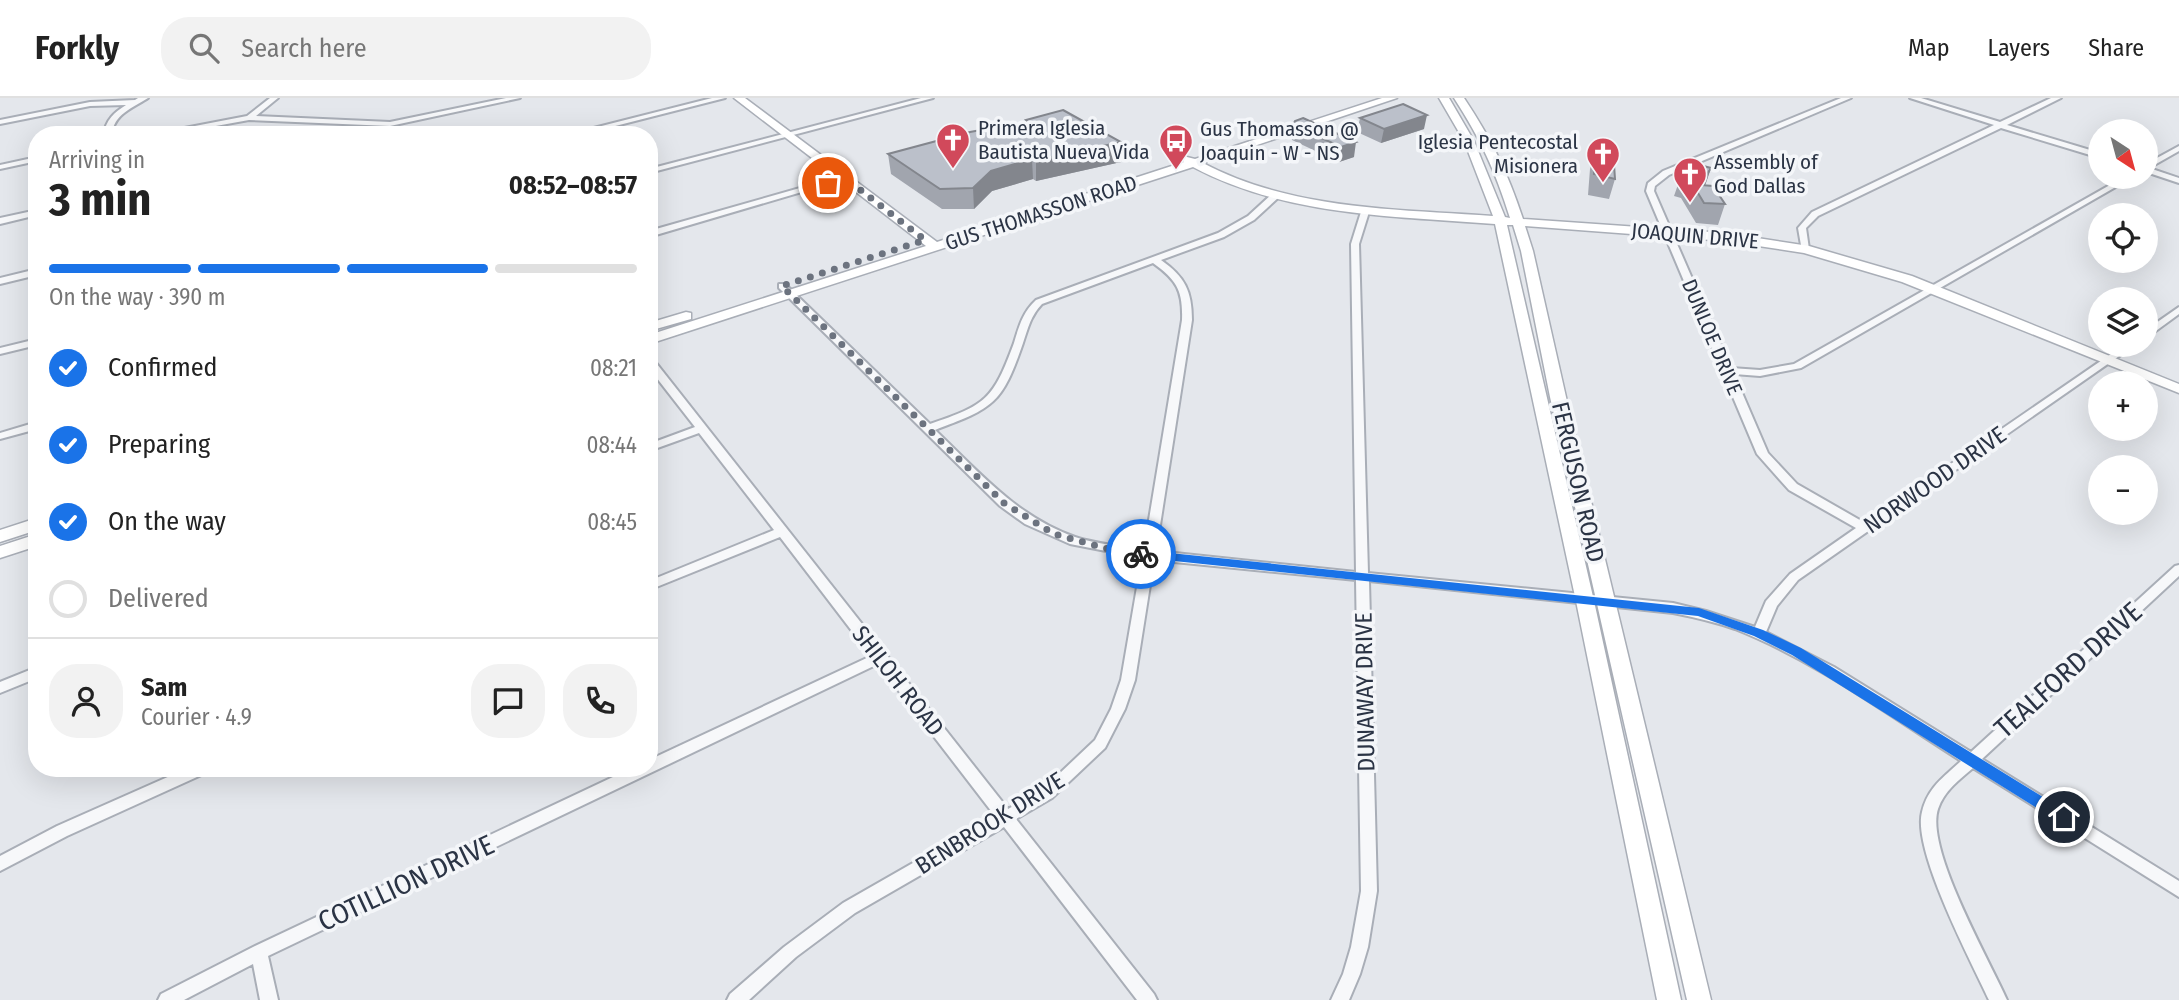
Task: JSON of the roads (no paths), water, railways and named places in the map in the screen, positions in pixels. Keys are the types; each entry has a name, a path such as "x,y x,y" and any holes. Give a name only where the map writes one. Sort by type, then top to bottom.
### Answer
{"main road":[{"path":"738,98 930,244"},
{"name":"GUS THOMASSON ROAD","path":"658,325 786,290 1366,101 1392,98"},
{"name":"FERGUSON ROAD","path":"1444,98 1527,251 1558,397 1699,1000"},
{"name":"FERGUSON ROAD","path":"1459,98 1485,137 1508,187 1509,222 1538,396 1668,1000"},
{"name":"JOAQUIN DRIVE","path":"1189,160 1219,176 1276,195 1366,212 1753,240 1805,249 1868,266 1932,289 2179,388"},
{"name":"GUS THOMASSON ROAD","path":"658,338 786,290"},
{"path":"1538,396 1558,397"},
{"path":"0,536 28,527"},
{"path":"0,552 28,543"},
{"path":"1656,942 1686,946"}],"street":[{"path":"248,118 274,98"},
{"path":"203,126 248,118 357,124 413,121 516,98"},
{"path":"607,126 721,98"},
{"path":"658,169 929,98"},
{"name":"DUNLOE DRIVE","path":"1847,98 1656,178 1650,191 1763,454 1774,470 1793,488 1865,528"},
{"path":"1914,98 2088,152"},
{"path":"1805,249 1802,228 1815,214 2057,98"},
{"path":"0,122 90,104 140,100"},
{"path":"110,126 111,121 140,100"},
{"path":"2158,161 2179,148"},
{"path":"0,167 28,161"},
{"path":"2158,173 2179,181"},
{"path":"658,231 845,178"},
{"path":"1727,371 1759,373 1797,366 2108,189"},
{"path":"927,429 975,410 999,390 1030,311 1039,302 1238,226 1276,195"},
{"name":"DUNAWAY DRIVE","path":"1340,1000 1352,976 1364,934 1369,891 1356,244 1366,212"},
{"path":"0,221 28,214"},
{"name":"BENBROOK DRIVE","path":"736,1000 790,952 849,908 1046,794 1100,744 1118,709 1128,680 1186,334 1186,292 1180,279 1153,259"},
{"path":"0,281 28,274"},
{"path":"786,290 1004,503 1030,521 1074,541 1150,555 1699,612 1759,633 1797,652 2179,890"},
{"path":"2158,325 2179,310"},
{"path":"0,351 28,344"},
{"name":"NORWOOD DRIVE","path":"1759,633 1771,604 1794,577 2113,357"},
{"name":"SHILOH ROAD","path":"658,372 1148,1000"},
{"path":"0,436 28,428"},
{"path":"658,445 702,428"},
{"path":"658,582 782,532"},
{"name":"TEALFORD DRIVE","path":"1997,1000 1939,870 1931,840 1929,816 1938,791 2179,569"},
{"name":"COTILLION DRIVE","path":"658,763 879,658"},
{"path":"0,688 28,676"},
{"path":"0,864 62,831 183,777"},
{"name":"COTILLION DRIVE","path":"167,1000 259,952 629,777"},
{"path":"259,952 269,1000"}],"place":[{"name":"Primera Iglesia Bautista Nueva Vida","path":"953,170"},
{"name":"Gus Thomasson @ Joaquin - W - NS","path":"1176,171"},
{"name":"Iglesia Pentecostal Misionera","path":"1603,184"},
{"name":"Assembly of God Dallas","path":"1690,204"}]}
